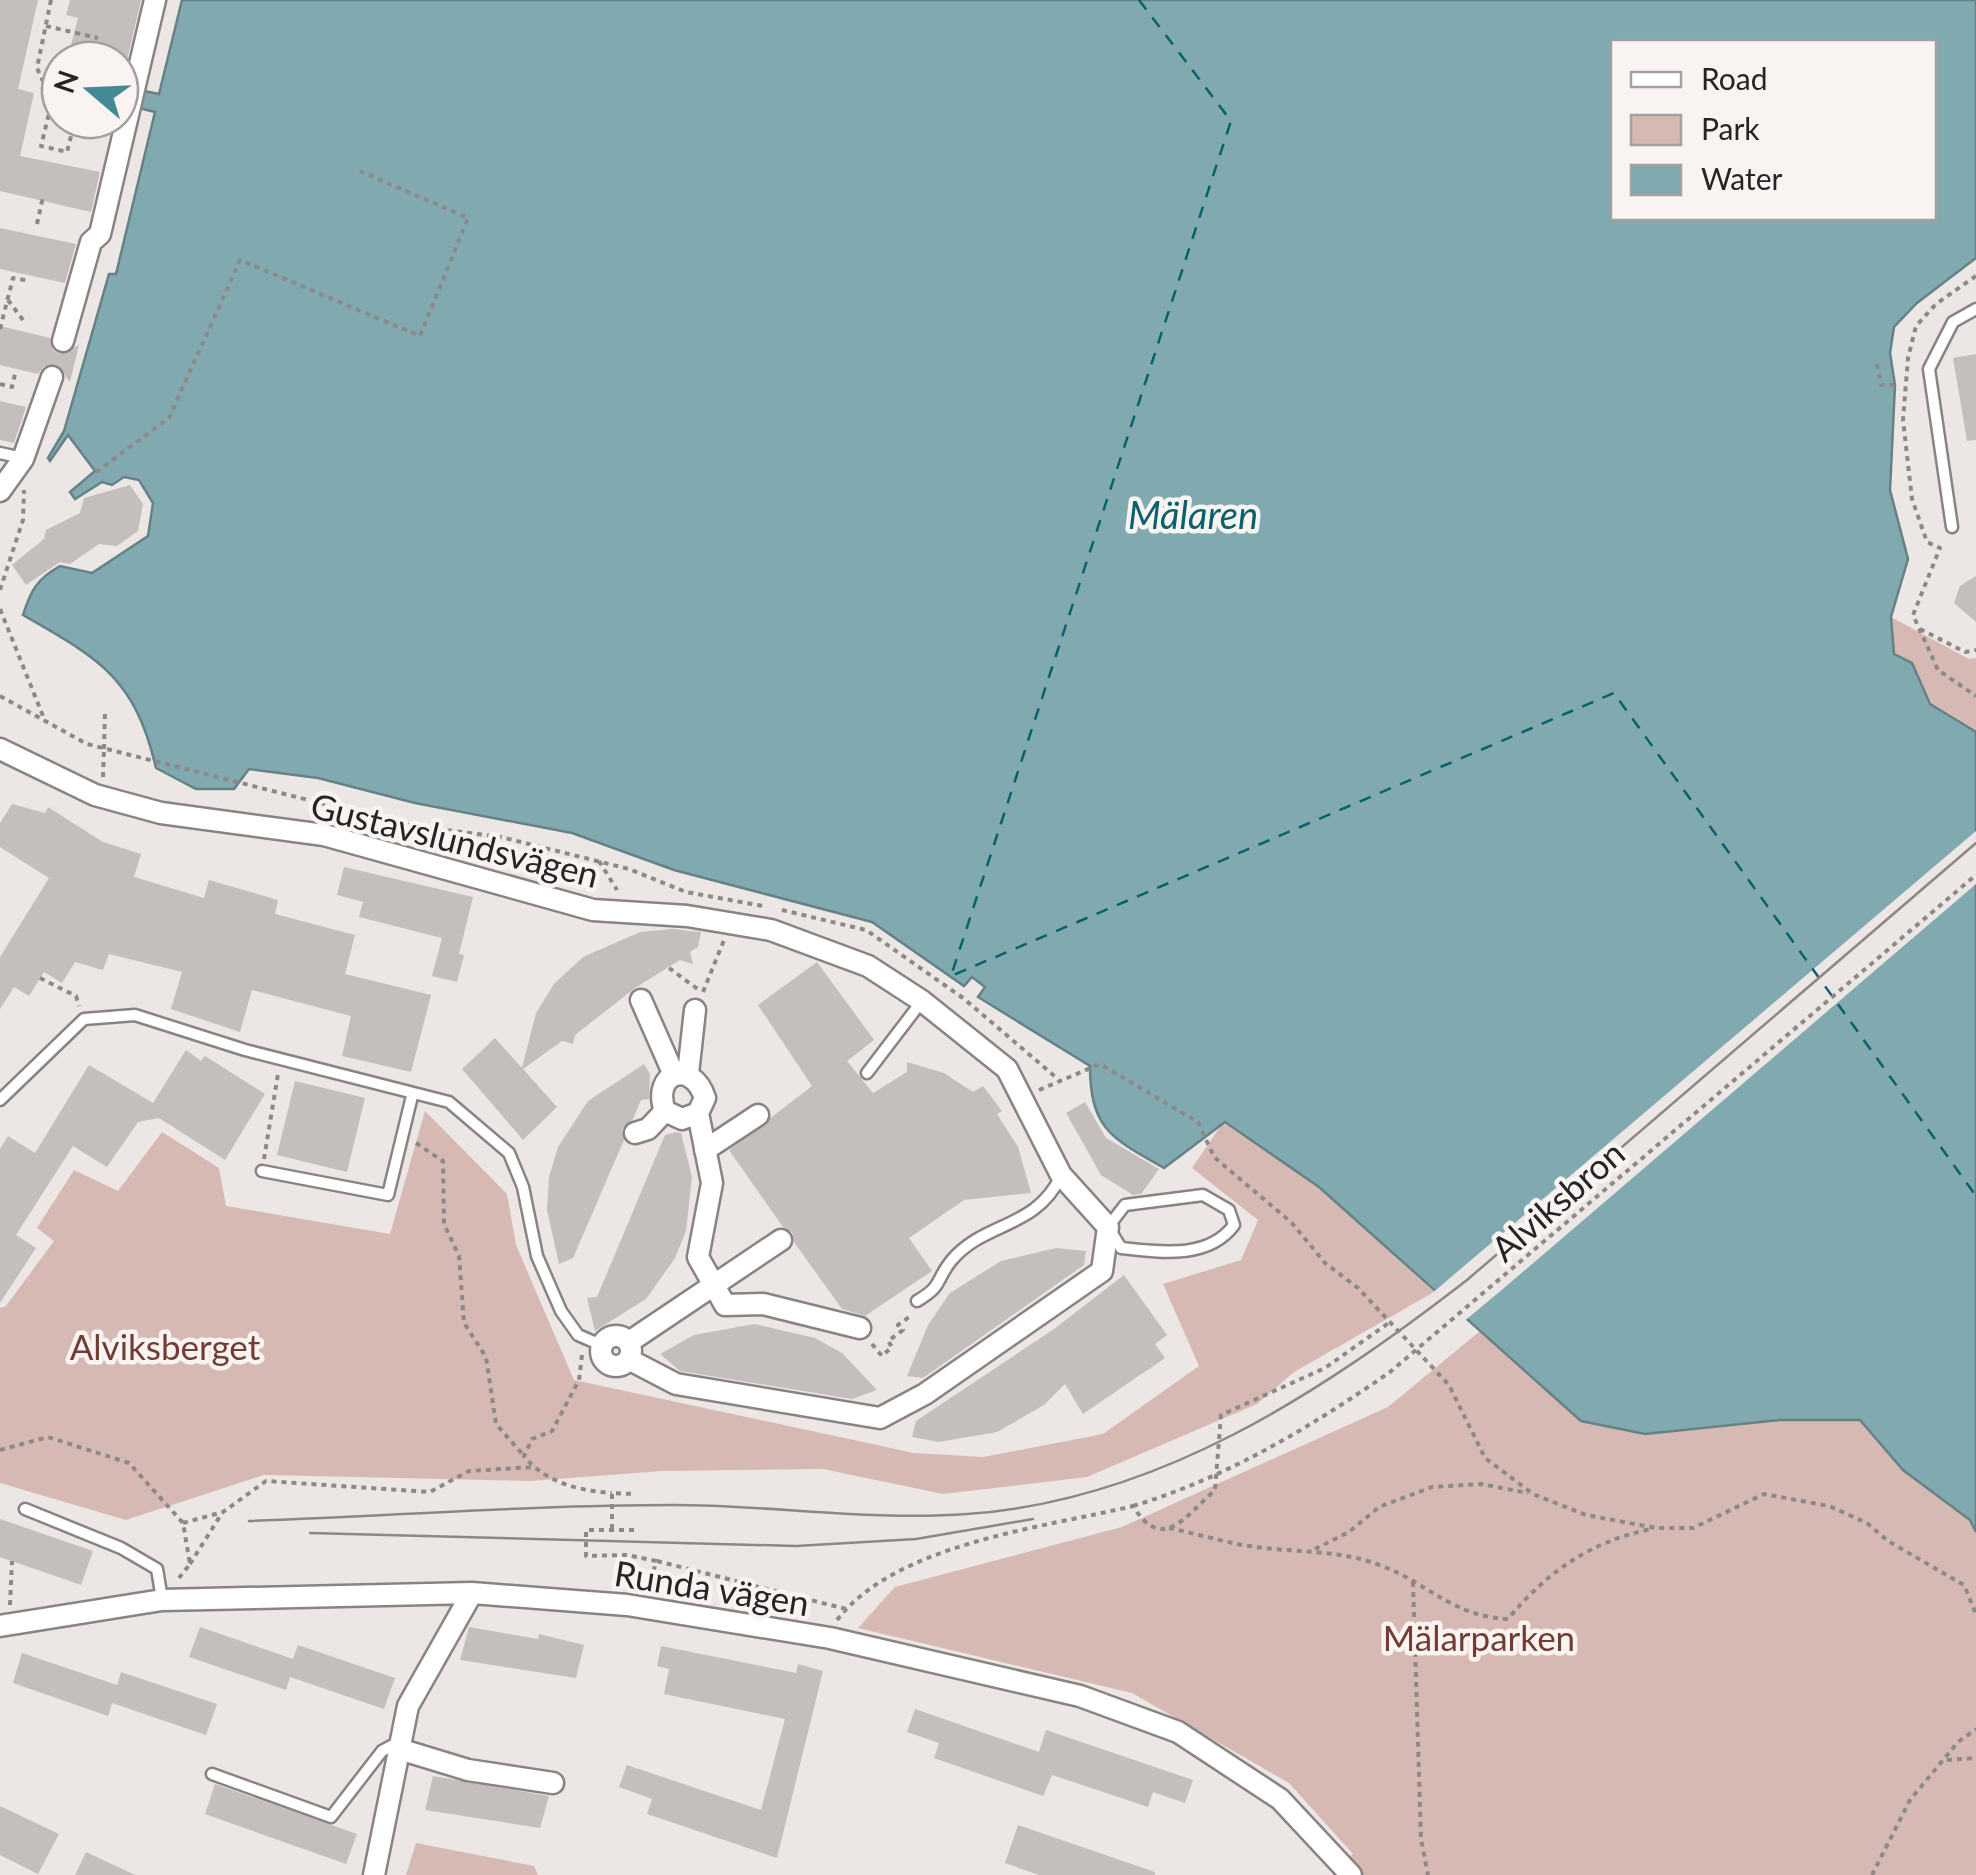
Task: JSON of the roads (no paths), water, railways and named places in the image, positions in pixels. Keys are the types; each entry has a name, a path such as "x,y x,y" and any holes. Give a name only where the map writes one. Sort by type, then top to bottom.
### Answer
{"street":[{"path":"63,341 91,242 100,234 155,0"},
{"path":"6,484 23,459 52,377"},
{"name":"Gustavslundsvägen","path":"0,749 102,797 161,813 324,835 594,910 772,930 868,966 922,1001 1006,1068 1062,1175 1108,1227"},
{"path":"641,1000 681,1075 700,1082 706,1098 698,1113 712,1184 698,1257 725,1305 763,1304 860,1328"},
{"path":"681,1075 695,1010"},
{"path":"681,1075 664,1083 660,1097 665,1111 682,1119 698,1113"},
{"path":"635,1134 648,1129 665,1111"},
{"path":"705,1150 758,1115"},
{"path":"630,1351 676,1384 880,1418 925,1394 1102,1271 1108,1227"},
{"path":"601,1345 601,1358 609,1366 622,1367 630,1351 712,1284 780,1240"},
{"path":"374,1875 408,1706 472,1593"},
{"name":"Runda vägen","path":"0,1626 162,1600 472,1593 627,1604 830,1638 1080,1696 1178,1732 1280,1799 1351,1875"},
{"path":"399,1745 468,1770 553,1783"}],"lane":[{"path":"1952,527 1930,369 1953,322 1976,309"},
{"path":"0,453 23,459"},
{"path":"868,1073 922,1001"},
{"path":"0,1100 84,1019 135,1014 281,1060 412,1096 449,1102 508,1153 522,1187 537,1256 561,1312 578,1336 601,1345"},
{"path":"262,1171 388,1195 412,1096"},
{"path":"918,1305 938,1288 952,1260 991,1233 1027,1217 1050,1199 1062,1175"},
{"path":"1203,1195 1229,1210 1234,1225 1226,1237 1176,1254 1121,1248 1108,1227 1125,1205 1168,1203 1203,1195"},
{"path":"25,1509 122,1548 157,1569 162,1600"},
{"path":"212,1774 331,1817 382,1751 399,1745"}],"water":[{"name":"Mälaren","path":"182,0 1976,0 1976,258 1917,303 1894,327 1890,353 1895,385 1890,490 1908,559 1891,617 1894,654 1912,663 1930,704 1976,732 1976,1532 1970,1520 1903,1470 1860,1420 1780,1420 1645,1434 1581,1421 1319,1187 1225,1122 1164,1168 1146,1158 1119,1140 1100,1119 1091,1088 1090,1066 978,997 985,987 972,977 964,986 872,922 674,870 572,833 415,803 318,778 249,769 234,789 196,789 156,768 137,712 110,674 73,645 23,615 36,586 52,571 60,566 92,573 148,536 153,503 139,480 124,477 112,485 102,482 75,499 70,492 95,471 68,435 50,461 48,458 64,431 109,274 116,274 155,112 140,108 140,90 159,94"}],"tunnel":[{"path":"52,377 63,341"}],"tram line":[{"path":"249,1521 620,1505 894,1516 967,1514 1037,1505 1105,1488 1170,1464 1295,1400 1467,1280 1976,843"},
{"path":"310,1533 796,1546 916,1539 1033,1519"}],"park label":[{"name":"Alviksberget","path":"165,1346"},
{"name":"Mälarparken","path":"1479,1637"}]}
